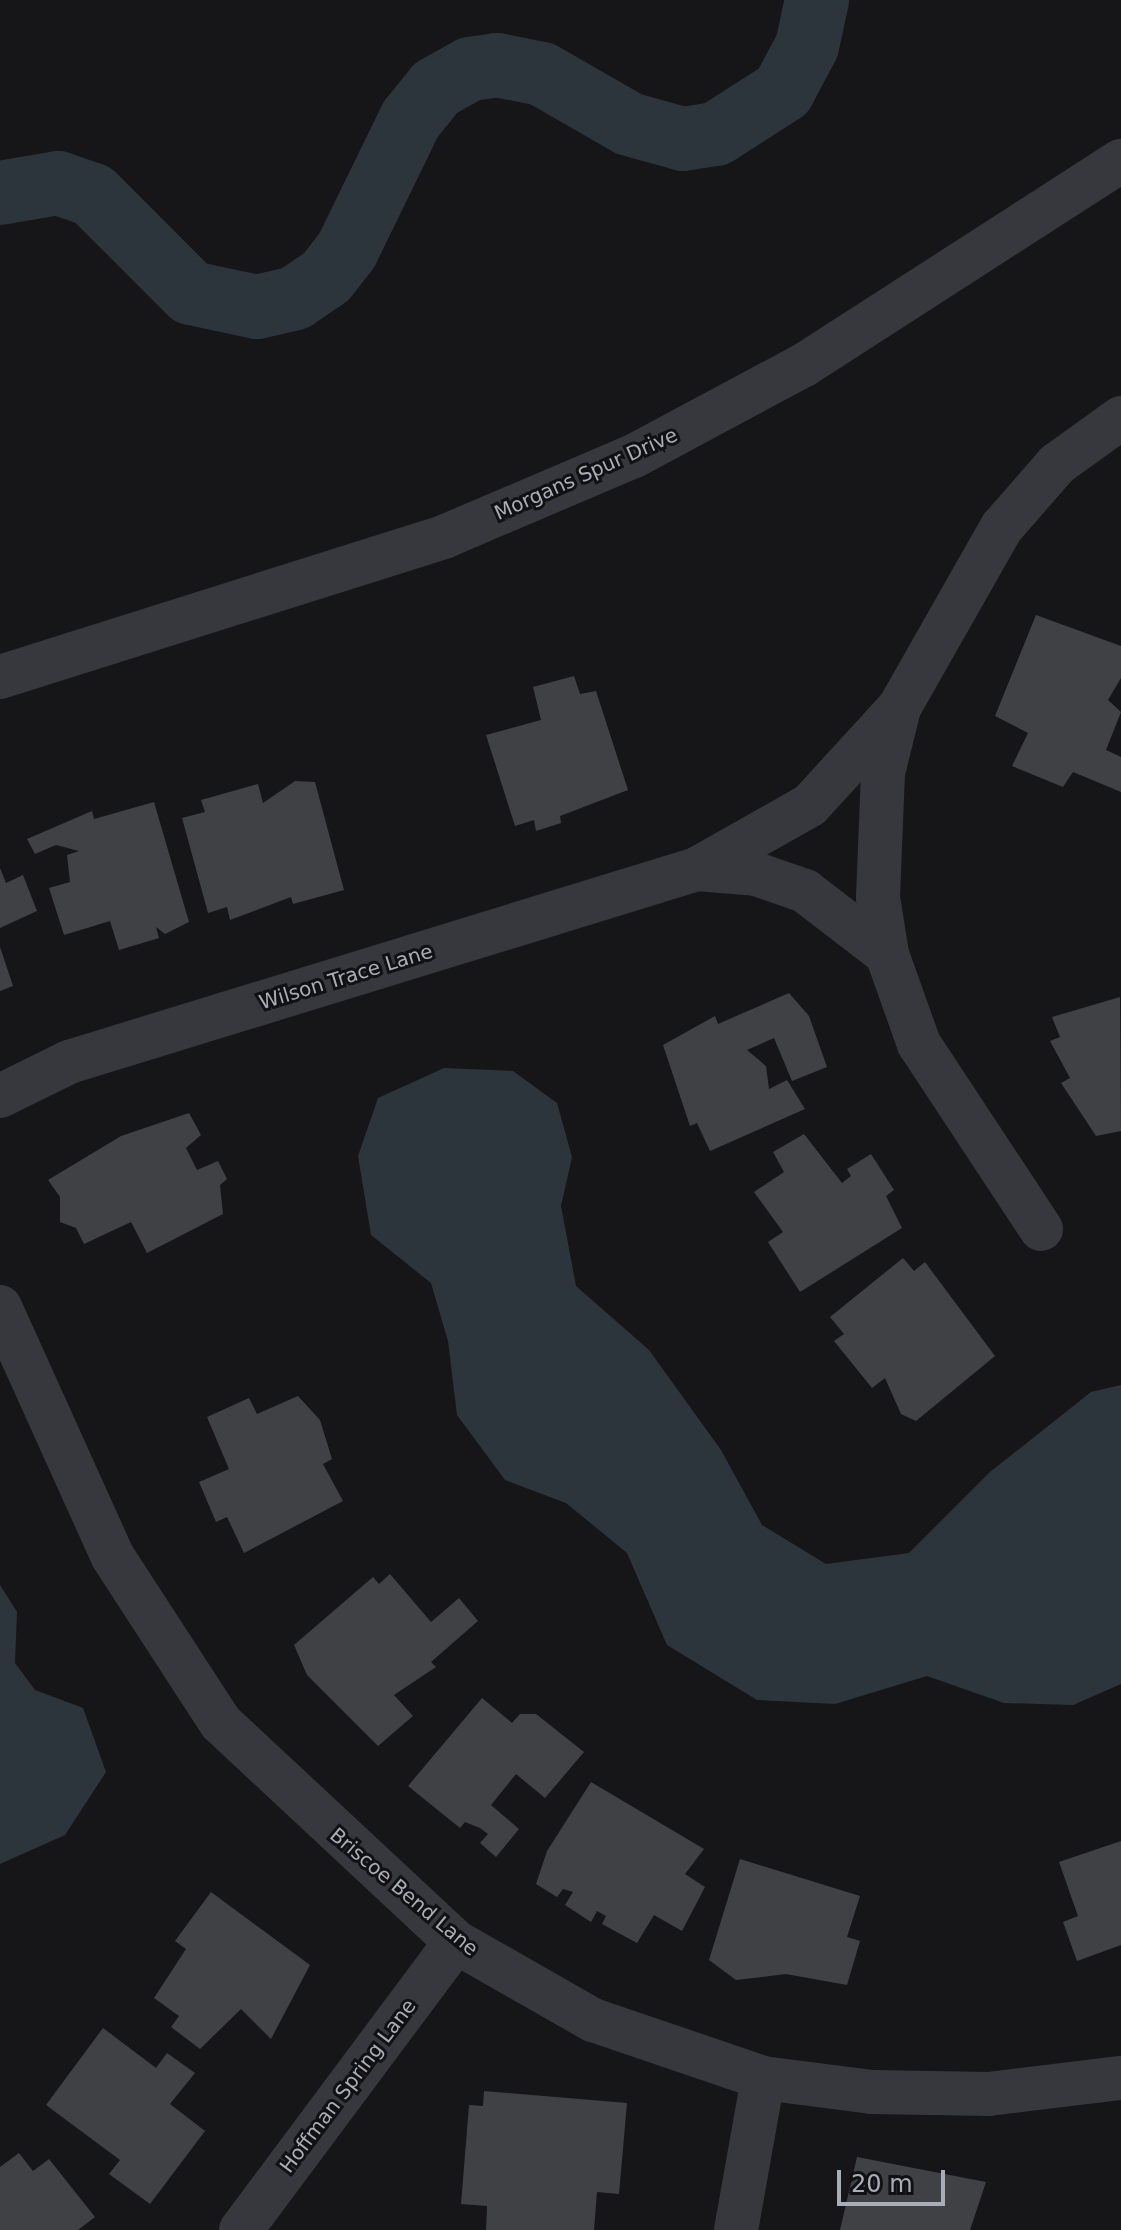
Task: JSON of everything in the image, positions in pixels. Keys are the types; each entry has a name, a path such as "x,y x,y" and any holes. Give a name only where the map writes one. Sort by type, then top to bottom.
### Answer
{"street":[{"name":"Morgans Spur Drive","path":"0,677 446,536 634,456 804,365 1116,177"},
{"path":"1041,1229 942,1084 887,954 877,838 899,708 943,619 1002,527 1057,464 1121,418"},
{"name":"Wilson Trace Lane","path":"0,1096 69,1062 697,869 810,805 899,708"},
{"name":"Wilson Trace Lane","path":"697,869 756,874 805,891 887,954"},
{"name":"Briscoe Bend Lane","path":"0,1307 113,1557 186,1675 279,1784 456,1942 593,2020 763,2078 872,2092 988,2094 1121,2078"},
{"name":"Hoffman Spring Lane","path":"241,2230 456,1942"},
{"path":"736,2230 763,2078"}],"shaded area":[{"path":"444,1068 513,1071 557,1103 572,1157 561,1206 576,1286 649,1350 721,1450 762,1525 826,1564 909,1553 990,1472 1091,1392 1121,1385 1121,1684 1073,1705 1004,1703 927,1676 835,1704 757,1700 667,1645 627,1553 566,1503 505,1480 457,1415 448,1341 431,1283 371,1235 358,1156 378,1098"},
{"path":"0,1585 17,1612 15,1663 35,1690 83,1708 106,1772 65,1835 0,1864"}],"building":[{"path":"1036,615 1121,646 1121,678 1108,700 1121,712 1106,750 1121,757 1121,792 1073,772 1063,787 1012,766 1028,733 995,716"},
{"path":"574,676 580,694 596,691 628,790 560,816 561,823 536,831 534,820 515,826 486,735 541,720 533,687"},
{"path":"295,781 315,782 344,890 293,904 291,897 230,920 227,907 208,913 182,818 205,812 201,800 258,784 263,803"},
{"path":"154,802 189,922 165,934 156,927 159,938 119,950 110,921 64,935 49,888 70,882 67,855 79,851 56,845 35,854 27,839 92,811 94,819"},
{"path":"0,868 6,883 23,875 37,911 0,928"},
{"path":"0,947 13,986 0,991"},
{"path":"789,993 809,1016 827,1067 792,1081 774,1038 747,1050 766,1066 769,1089 787,1080 805,1109 710,1151 697,1123 690,1126 663,1045 715,1016 718,1024"},
{"path":"1120,997 1121,1131 1096,1136 1061,1083 1070,1078 1050,1041 1060,1037 1052,1017"},
{"path":"189,1113 201,1135 186,1148 197,1170 218,1161 227,1179 220,1185 223,1214 147,1253 131,1222 84,1244 76,1228 60,1222 60,1197 48,1180 121,1136"},
{"path":"804,1134 842,1183 851,1176 847,1169 871,1154 894,1190 886,1196 902,1228 800,1292 768,1242 783,1232 754,1192 784,1172 773,1152"},
{"path":"903,1258 914,1271 925,1262 995,1356 916,1421 901,1414 885,1378 872,1388 834,1341 844,1334 830,1317"},
{"path":"298,1396 320,1420 332,1459 323,1464 343,1501 244,1553 227,1517 216,1522 199,1482 229,1469 207,1417 249,1398 257,1414"},
{"path":"390,1574 431,1622 459,1598 478,1621 431,1662 436,1667 394,1695 413,1716 378,1746 307,1675 294,1645 373,1577 379,1584"},
{"path":"482,1698 512,1723 520,1714 536,1714 584,1752 545,1798 516,1774 491,1805 519,1829 496,1857 480,1843 488,1834 465,1822 460,1828 408,1786"},
{"path":"591,1782 704,1849 685,1874 705,1887 682,1931 654,1915 637,1943 602,1924 606,1916 597,1911 591,1922 565,1905 573,1892 563,1889 557,1897 536,1884 547,1851"},
{"path":"1121,1841 1121,1945 1077,1961 1063,1922 1078,1916 1059,1862"},
{"path":"740,1859 860,1896 847,1937 860,1941 847,1985 786,1974 736,1980 709,1960"},
{"path":"211,1892 310,1965 271,2039 241,2009 200,2049 171,2027 179,2016 154,1998 186,1949 175,1941"},
{"path":"103,2028 156,2068 167,2053 195,2073 170,2104 205,2131 150,2204 109,2174 120,2160 46,2105"},
{"path":"484,2091 627,2103 619,2194 597,2192 594,2230 486,2230 487,2206 461,2204 469,2105 483,2106"},
{"path":"19,2153 33,2171 49,2159 95,2217 78,2230 0,2230 0,2167"},
{"path":"857,2157 986,2182 970,2230 840,2230"}],"waterway":[{"path":"0,193 58,183 93,195 191,293 257,307 295,298 326,277 347,250 411,119 436,88 470,69 497,65 542,74 629,124 683,139 716,134 783,91 807,46 817,0"}]}
